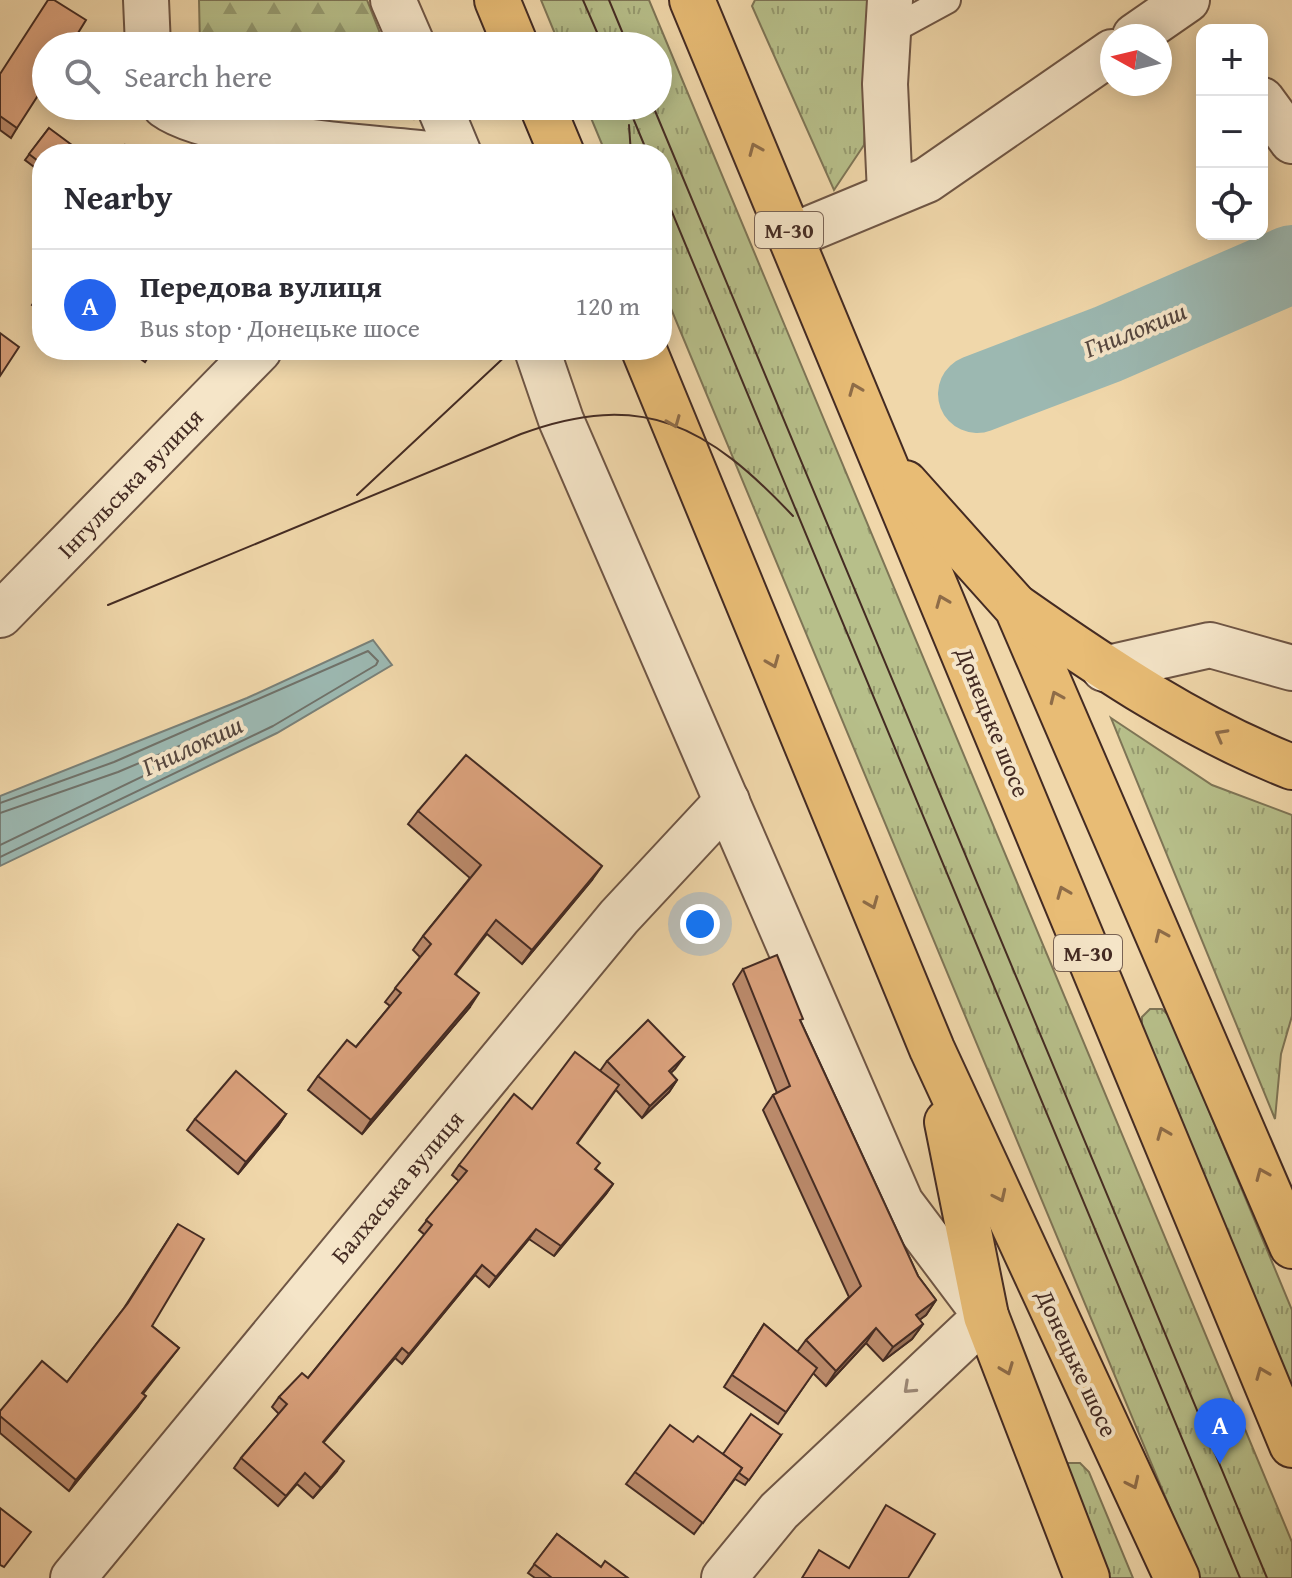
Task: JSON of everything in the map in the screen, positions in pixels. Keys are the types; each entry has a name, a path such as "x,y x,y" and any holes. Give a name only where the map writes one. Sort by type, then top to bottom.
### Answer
{"highway":[{"path":"497,0 510,32"},
{"name":"Донецьке шосе","path":"692,0 1292,1445"},
{"path":"548,120 558,144"},
{"name":"Донецьке шосе","path":"648,360 932,1049 1177,1578"},
{"path":"884,461 1017,608 1104,669 1246,749 1292,767"},
{"path":"1017,608 1292,1246"},
{"path":"932,1049 986,1316 1087,1578"}],"street":[{"path":"146,0 147,32"},
{"path":"393,0 407,32"},
{"path":"1163,24 1194,11"},
{"path":"889,16 885,84 890,193"},
{"path":"792,236 927,180 1100,60"},
{"path":"1268,108 1292,141"},
{"path":"193,120 256,143"},
{"path":"445,120 455,144"},
{"name":"Інгульська вулиця","path":"0,615 249,360"},
{"path":"540,360 561,420 901,1203 986,1316 779,1511 724,1578"},
{"path":"1104,669 1210,645 1292,668"},
{"name":"Балхаська вулиця","path":"73,1578 619,917 727,801"}],"lane":[{"path":"889,16 947,0"}],"green space":[{"path":"199,0 367,0 380,32 200,32"},
{"path":"541,0 649,0 662,32 554,32"},
{"path":"755,0 872,0 864,145 834,190 752,6"},
{"path":"672,55 1292,1542 1292,1578 1199,1578 672,311 672,144 602,144 592,120 672,120"},
{"path":"1111,718 1212,785 1292,815 1292,1016 1281,1054 1275,1119"},
{"path":"1150,1009 1162,1009 1170,1017 1292,1310 1292,1388 1142,1029 1142,1017"},
{"path":"1068,1463 1080,1463 1089,1472 1133,1578 1099,1578 1062,1467"}],"water":[{"path":"373,640 392,665 277,733 0,866 0,796 247,698"}],"building":[{"path":"48,0 54,0 86,20 79,32 32,32 32,105 17,128 0,116 0,74"},
{"path":"49,128 71,144 37,144"},
{"path":"0,333 19,347 0,376"},
{"path":"466,755 602,866 532,950 496,920 455,974 479,993 371,1120 318,1076 347,1040 356,1047 401,993 395,988 431,944 423,936 481,865 418,811"},
{"path":"777,955 803,1019 800,1020 918,1276 936,1300 916,1315 923,1324 893,1347 876,1328 836,1371 806,1340 861,1286 773,1095 790,1086 743,969"},
{"path":"648,1020 684,1057 669,1071 677,1080 650,1106 607,1061"},
{"path":"575,1052 619,1085 577,1143 600,1163 595,1169 613,1184 561,1246 536,1229 496,1277 482,1265 409,1354 402,1348 323,1442 344,1461 321,1488 305,1473 286,1496 241,1458 287,1404 279,1397 302,1373 308,1378 432,1225 426,1220 467,1171 459,1165 514,1094 532,1109"},
{"path":"236,1071 286,1114 246,1162 195,1119"},
{"path":"178,1224 204,1239 152,1326 179,1348 142,1393 146,1396 76,1480 0,1416 0,1411 42,1361 67,1382 128,1303"},
{"path":"764,1324 817,1368 786,1412 732,1375"},
{"path":"751,1414 781,1435 749,1480 739,1473 742,1468 723,1454"},
{"path":"670,1425 693,1442 698,1436 742,1468 703,1523 635,1472"},
{"path":"886,1505 935,1534 908,1578 802,1578 819,1550 849,1568"},
{"path":"0,1508 31,1532 4,1567 0,1565"},
{"path":"557,1534 601,1567 605,1561 628,1578 552,1578 534,1564"}],"waterway":[{"name":"Гнилокиш","path":"977,394 1108,344 1292,264"}],"tram line":[{"path":"583,0 597,32"},
{"path":"609,0 622,32"},
{"path":"634,120 644,144"},
{"path":"659,120 669,144"},
{"path":"629,125 630,144"},
{"path":"672,152 1267,1578"},
{"path":"672,212 1240,1578"},
{"path":"357,495 501,360"},
{"path":"108,605 521,434 564,421 603,415 638,416 671,424 702,439 732,459 793,516"}],"place":[{"name":"Передова вулиця","path":"1220,1464"}]}
